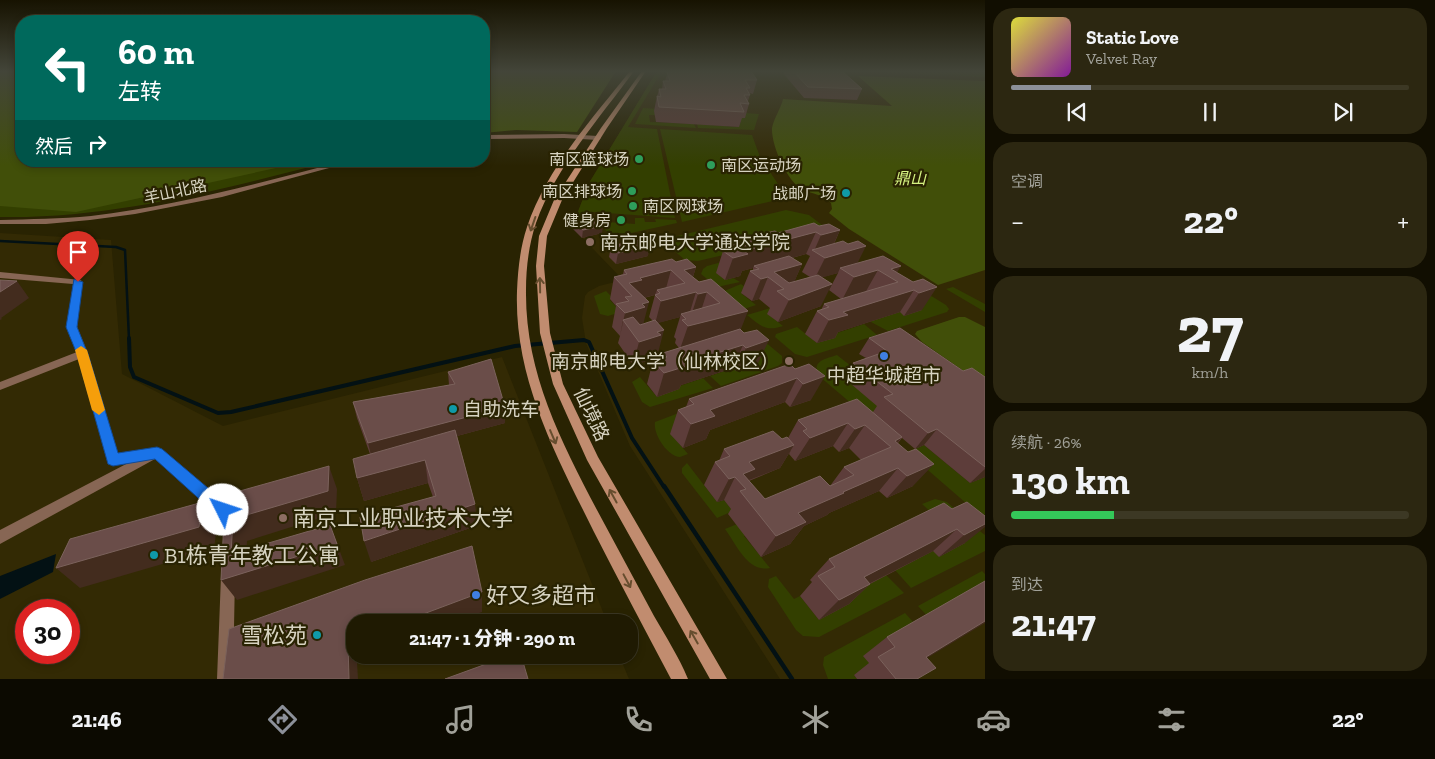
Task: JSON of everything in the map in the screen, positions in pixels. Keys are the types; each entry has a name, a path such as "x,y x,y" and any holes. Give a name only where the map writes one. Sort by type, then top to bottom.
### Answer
{"main road":[{"path":"608,103 582,136 542,200 532,222 525,253 522,281 522,335 537,398 558,449 680,679"},
{"name":"仙境路","path":"622,103 558,200 543,236 540,294 545,333 558,384 593,460 719,679"}],"street":[{"path":"490,137 582,136 598,138"},
{"name":"羊山北路","path":"0,222 73,220 189,204 329,167"},
{"path":"0,275 78,282 72,327 83,354 113,460 157,453 223,510 229,541"},
{"path":"0,386 83,354"},
{"path":"0,537 157,453"},
{"path":"225,679 228,567"}],"shaded area":[{"name":"南京邮电大学（仙林校区）","path":"638,103 985,103 985,679 780,679 630,446 586,343 582,318 585,296 588,292 599,286 623,280 572,227 589,183"},
{"name":"南京工业职业技术大学","path":"0,233 111,240 122,374 223,426 502,357 604,614 346,614 346,664 623,664 629,679 0,679"},
{"path":"56,554 53,572 0,599 0,576"}],"green space":[{"path":"0,103 15,103 15,167 310,167 209,192 126,208 43,216 0,217"},
{"path":"0,103 15,103 15,167 281,167 76,212 0,206"},
{"path":"490,103 596,103 577,132 516,130 490,132"},
{"path":"638,103 643,103 628,127 657,129 675,218 593,212 589,220 590,223 572,227 589,183"},
{"name":"鼎山","path":"782,103 840,103 892,106 888,103 985,103 985,270 938,285 849,229 829,213 832,209 831,203 828,200 797,186 781,162 774,144 772,128"},
{"path":"643,108 660,109 655,115 649,115 650,122 694,124 696,128 635,124"},
{"path":"731,112 759,114 754,130 698,128 697,124 738,127 741,122"},
{"name":"南区运动场","path":"660,129 752,135 760,157 782,190 776,196 777,200 682,222"},
{"path":"786,210 809,215 826,228 826,231 698,261 685,260 664,242 669,238"},
{"path":"596,215 607,216 608,222 635,224 635,218 644,218 645,222 656,222 655,219 676,220 677,223 613,237 593,219"},
{"path":"755,253 725,280 733,278 740,282 717,287 701,274 707,266"},
{"path":"894,273 946,305 949,309 947,312 888,331 871,322"},
{"path":"741,284 750,291 742,294 756,305 741,310 722,292"},
{"path":"953,287 985,304 985,312 946,289"},
{"path":"606,291 613,298 610,300 621,312 608,316 600,314 594,296"},
{"path":"774,307 768,314 783,326 777,328 764,327 747,315"},
{"path":"959,317 965,317 985,327 985,386 922,342 915,334 917,331"},
{"path":"864,324 877,335 807,357 795,354 775,337 776,334 797,327 817,343 831,335"},
{"path":"764,341 782,356 782,363 778,366 721,386 710,376 733,368"},
{"path":"837,355 860,373 881,410 866,416 819,376 817,371 818,364 824,359"},
{"path":"640,377 657,397 677,387 703,378 713,388 650,407 642,402 632,382"},
{"path":"721,397 670,433 688,454 680,457 670,453 662,444 656,432 655,422"},
{"path":"924,445 970,483 985,477 985,515 974,510 907,452"},
{"path":"687,463 717,502 724,500 733,511 717,518 682,473 682,468"},
{"path":"935,499 947,502 985,535 985,551 911,588 895,570 933,551 965,543 922,504"},
{"path":"742,522 751,533 744,536 770,568 755,566 749,562 725,529"},
{"path":"982,571 985,574 985,598 929,618 918,606"},
{"path":"886,575 904,593 819,637 803,636 796,630 768,587 769,579 776,576 794,599 800,596 819,620 843,597"},
{"path":"905,613 916,625 871,665 854,675 857,679 828,679 823,665 824,657"}],"building":[{"path":"658,103 748,103 749,104 740,103 744,112 659,107"},
{"path":"594,218 603,226 583,230 574,222"},
{"path":"814,223 819,226 829,224 840,230 821,235 816,232 744,251 748,254 733,258 723,251 734,248 730,245 769,235 766,233 775,231 778,233"},
{"path":"643,239 650,245 618,253 611,246"},
{"path":"843,241 848,244 858,241 866,246 825,258 812,250"},
{"path":"789,256 802,264 774,272 789,283 818,275 832,284 789,300 777,291 784,289 768,277 761,279 750,271 759,269 754,266"},
{"path":"883,256 901,266 891,269 913,282 923,279 937,287 919,293 914,290 843,312 848,315 829,320 817,311 829,307 824,304 898,282 878,270 854,277 840,268"},
{"path":"672,259 676,262 687,259 696,267 684,270 699,282 711,279 748,311 688,326 682,320 686,319 681,314 720,303 707,292 698,294 696,292 661,301 655,295 660,293 657,290 685,283 671,270 640,278 642,280 629,283 649,302 642,304 645,307 625,313 616,304 629,301 625,297 632,296 614,277 627,274 624,270"},
{"path":"0,280 17,281 0,292"},
{"path":"633,317 640,325 655,320 664,330 657,332 661,335 639,342 623,320"},
{"path":"900,328 963,371 972,368 985,377 985,467 937,429 928,433 884,397 893,394 853,363 887,351 869,338"},
{"path":"740,329 744,333 757,330 769,340 746,348 743,345 685,363 687,366 664,373 653,361 667,357 663,353"},
{"name":"自助洗车","path":"491,359 505,407 368,443 353,402 455,384 448,372"},
{"path":"790,364 795,369 809,364 825,376 803,384 797,378 710,410 715,416 691,424 678,410 694,404 689,399"},
{"path":"857,399 902,437 895,441 908,452 916,449 934,464 907,476 898,468 843,492 798,513 806,522 776,536 740,491 746,489 735,477 729,479 715,462 730,456 724,449 773,431 782,439 787,437 794,445 749,462 755,469 743,474 765,499 820,476 830,486 854,475 844,467 891,447 865,425 855,429 848,423 810,438 803,431 807,429 798,420"},
{"path":"455,430 475,504 364,541 360,517 436,496 425,460 357,478 353,459"},
{"path":"329,466 328,491 233,519 231,554 330,525 337,544 221,580 224,519 222,496"},
{"path":"203,502 199,527 56,568 70,539"},
{"path":"967,502 985,516 985,524 964,535 957,529 864,577 870,584 839,600 818,576 835,567 829,559 944,503 952,509"},
{"path":"472,546 482,592 423,614 346,614 346,664 349,664 349,679 223,679 229,629 365,580"},
{"path":"985,581 985,621 926,657 936,668 917,679 896,679 878,657 895,647 887,637"},
{"path":"486,664 524,664 528,679 445,679"}],"waterway":[{"path":"0,241 116,247 125,250 129,339"},
{"path":"129,338 130,367 134,377 218,413 231,412 515,346 584,340 589,342 632,438 664,487"},
{"path":"664,486 792,679"}],"slow traffic":[{"path":"81,350 99,410"}],"place":[{"name":"南区篮球场","path":"639,159"},
{"name":"南区运动场","path":"711,165"},
{"name":"南区排球场","path":"632,191"},
{"name":"战邮广场","path":"846,193"},
{"name":"南区网球场","path":"633,206"},
{"name":"健身房","path":"621,220"},
{"name":"南京邮电大学通达学院","path":"590,242"},
{"name":"中超华城超市","path":"884,356"},
{"name":"南京邮电大学（仙林校区）","path":"789,361"},
{"name":"自助洗车","path":"453,409"},
{"name":"南京工业职业技术大学","path":"283,518"},
{"name":"B1栋青年教工公寓","path":"154,555"},
{"name":"好又多超市","path":"476,595"},
{"name":"雪松苑","path":"317,635"}],"route":[{"path":"78,282 72,327 83,354 113,460 157,453 223,510"}]}
